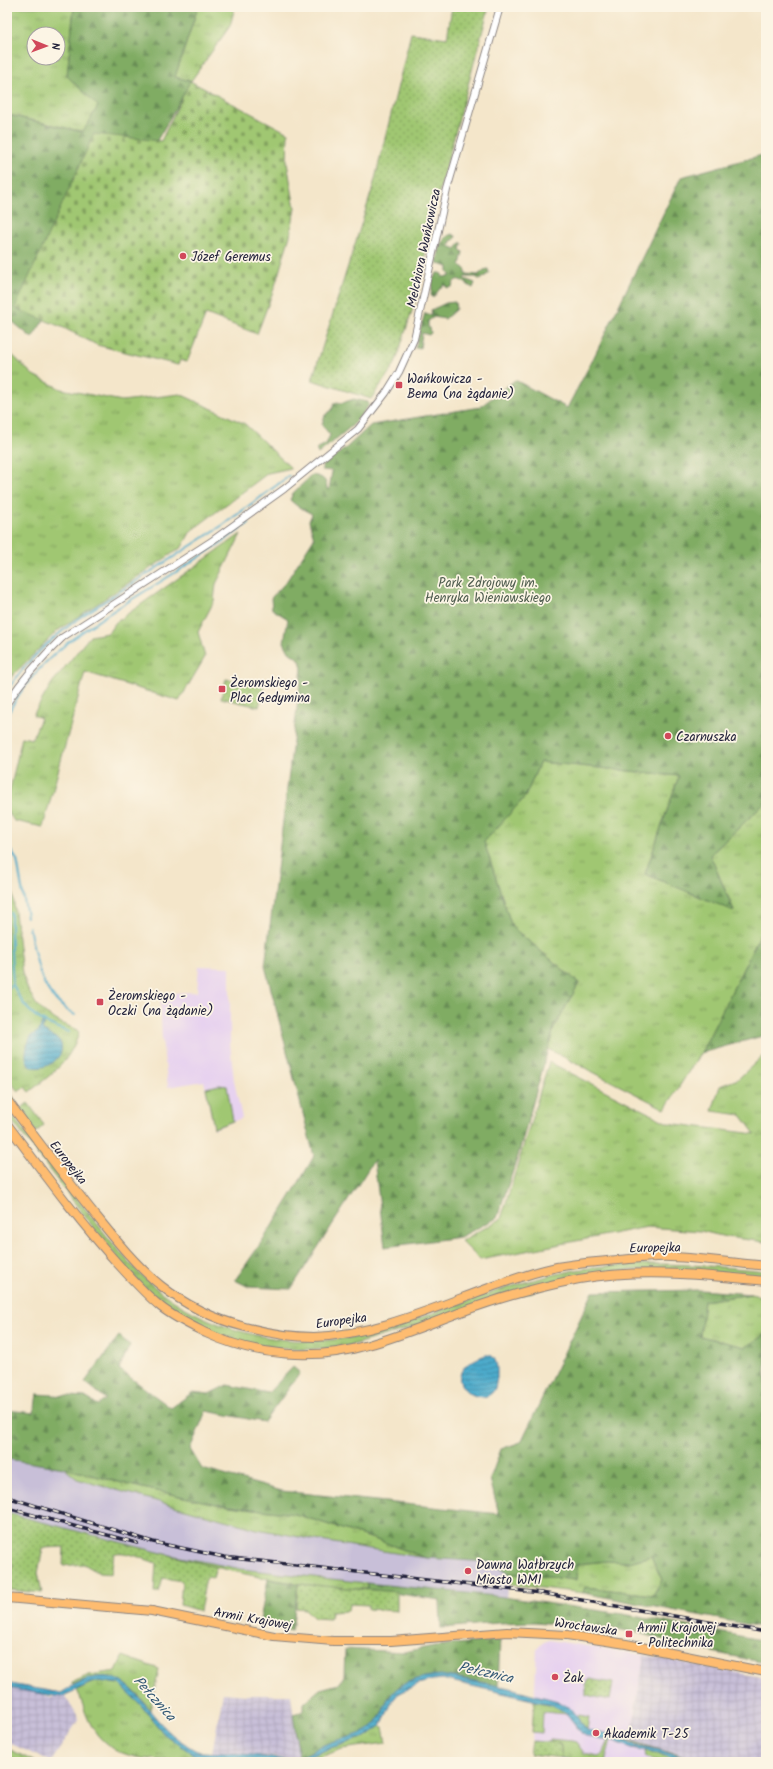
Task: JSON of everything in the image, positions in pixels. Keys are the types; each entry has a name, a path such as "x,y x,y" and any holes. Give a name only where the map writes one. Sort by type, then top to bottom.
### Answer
{"main road":[{"name":"Europejka","path":"7,1100 100,1220 136,1263 158,1284 201,1312 231,1324 267,1333 313,1337 371,1329 519,1278 582,1263 669,1257 766,1266"},
{"name":"Europejka","path":"7,1124 87,1228 141,1289 156,1303 183,1322 217,1338 241,1346 265,1351 300,1355 327,1353 366,1346 487,1303 538,1288 581,1279 624,1274 664,1273 766,1281"},
{"name":"Armii Krajowej","path":"7,1598 152,1611 261,1633 308,1639 371,1642 496,1632"},
{"name":"Wrocławska","path":"496,1632 534,1632 581,1637 766,1672"}],"street":[{"name":"Melchiora Wańkowicza","path":"7,703 23,679 43,656 64,637 213,540 260,506 358,429 386,393 400,372 406,359 419,319 447,190 500,7"}],"shaded area":[{"path":"199,966 230,967 230,1043 234,1081 242,1118 214,1129 204,1081 168,1087 162,1039 160,994 197,992"},
{"path":"7,1459 64,1468 77,1479 257,1529 426,1558 490,1562 509,1573 506,1598 241,1569 159,1553 7,1514"},
{"path":"549,1640 644,1655 632,1731 612,1735 611,1740 645,1751 646,1758 663,1762 560,1762 561,1743 532,1741 537,1649 540,1644"},
{"path":"644,1655 766,1678 766,1762 702,1762 624,1739 622,1733 632,1731"},
{"path":"11,1689 36,1692 50,1697 65,1696 79,1719 51,1762 7,1742 7,1712"},
{"path":"223,1693 246,1695 291,1695 299,1758 289,1759 254,1755 212,1753"}],"green space":[{"path":"7,7 74,7 67,76 98,105 94,134 7,116"},
{"path":"74,7 198,7 175,77 191,81 114,211 32,338 7,317 7,116 83,132 98,106 67,76"},
{"path":"198,7 235,7 230,26 191,81 175,77"},
{"path":"452,7 489,7 432,219 418,292 395,364 371,399 312,380 373,187 411,33 447,38"},
{"path":"190,81 288,133 287,163 295,208 291,232 275,286 257,334 206,314 187,362 180,360 178,365 97,345 64,328 15,308 94,134 161,141"},
{"name":"Park Zdrojowy im. Henryka Wieniawskiego","path":"766,154 766,802 710,855 734,911 645,874 679,776 540,762 525,797 484,842 512,927 579,983 554,1028 518,1156 497,1218 460,1237 385,1247 374,1160 291,1289 249,1287 235,1280 296,1188 314,1156 265,966 302,668 300,660 289,652 284,642 288,619 272,609 271,598 286,582 314,538 309,521 312,514 297,506 290,500 293,493 312,475 323,479 326,482 327,489 329,490 332,471 322,470 322,466 346,448 371,425 480,407 515,380 567,408 593,359 681,177"},
{"path":"452,234 456,236 455,239 451,241 449,246 456,249 461,242 462,244 460,249 463,252 460,265 466,270 466,274 478,275 484,270 488,269 489,273 480,280 476,277 465,277 464,279 475,283 473,288 461,280 456,280 452,287 447,288 445,285 441,287 433,298 431,295 433,279 437,273 441,273 443,277 451,276 448,272 448,267 437,263 439,250 443,242"},
{"path":"455,302 456,309 445,319 434,317 428,321 428,327 430,328 431,333 429,335 422,333 420,348 415,348 425,313 426,315 432,314 431,310 446,303"},
{"path":"7,350 33,375 61,389 122,401 180,394 245,424 291,468 268,473 191,531 182,547 57,631 12,676 7,684"},
{"path":"354,399 368,402 369,405 354,424 318,454 316,449 326,444 330,435 322,425 325,415 332,410 334,403 342,403"},
{"path":"241,534 216,584 214,601 198,632 205,657 179,701 85,672 43,827 14,821 7,810 7,803 22,737 32,739 41,718 33,715 52,683 90,636 108,633 116,622"},
{"path":"226,679 264,687 259,707 221,698"},
{"path":"540,762 679,776 645,874 734,910 710,855 766,802 766,923 703,1049 665,1109 548,1049 554,1028 579,983 512,927 484,842 525,797"},
{"path":"7,865 11,878 22,973 28,990 36,1004 46,1014 77,1030 79,1033 75,1044 65,1060 53,1073 29,1092 25,1087 18,1092 12,1083 7,1086"},
{"path":"766,923 766,1035 701,1053"},
{"path":"766,1053 766,1242 726,1237 701,1231 647,1227 480,1260 461,1241 501,1219 549,1062 668,1123 755,1134 741,1115 712,1111 720,1086 738,1079"},
{"path":"219,1085 227,1086 233,1121 214,1128 206,1088"},
{"path":"7,1086 20,1109 28,1103 44,1125 36,1132 7,1094"},
{"path":"7,1109 114,1244 148,1281 180,1305 205,1318 232,1329 259,1336 287,1340 315,1341 371,1333 385,1330 515,1285 552,1275 595,1267 644,1264 693,1265 766,1271 766,1277 683,1270 600,1272 352,1345 322,1349 292,1349 263,1346 235,1340 208,1330 183,1317 159,1300 136,1279 86,1218 7,1114"},
{"path":"701,1290 751,1294 704,1301 700,1336 745,1347 763,1336 766,1331 766,1628 583,1593 585,1587 653,1595 662,1580 651,1556 629,1562 607,1561 577,1564 576,1580 508,1573 490,1562 426,1558 383,1542 295,1514 221,1505 138,1487 64,1468 7,1459 7,1410 34,1413 37,1394 85,1397 98,1405 106,1399 85,1382 119,1336 130,1345 119,1369 171,1408 193,1392 209,1394 227,1385 268,1393 293,1367 300,1373 264,1422 206,1411 190,1449 202,1469 282,1491 499,1514 490,1479 501,1449 521,1442 593,1292"},
{"path":"751,1294 766,1297 766,1331 763,1336 745,1347 700,1336 704,1301"},
{"path":"64,1468 138,1487 221,1505 295,1514 383,1542 426,1558 257,1529 77,1479"},
{"path":"7,1513 216,1567 213,1578 206,1577 200,1611 180,1605 182,1581 163,1578 159,1592 154,1592 156,1563 123,1553 114,1554 111,1574 99,1573 84,1564 63,1566 64,1547 43,1548 38,1573 42,1593 9,1590 10,1574 13,1564 7,1562"},
{"path":"160,1553 241,1569 367,1583 367,1589 340,1588 287,1582 237,1572"},
{"path":"651,1556 662,1580 653,1595 585,1587 583,1593 508,1584 508,1573 576,1580 577,1564 607,1561 629,1562"},
{"path":"268,1579 298,1584 292,1631 259,1625"},
{"path":"367,1583 496,1596 623,1614 766,1641 766,1663 702,1650 639,1633 617,1629 534,1622 498,1623 441,1628 440,1600 367,1589"},
{"path":"298,1584 397,1592 397,1611 368,1609 368,1605 349,1604 348,1611 331,1612 330,1619 314,1618 305,1609 296,1608"},
{"path":"500,1640 498,1686 471,1680 441,1676 413,1680 400,1686 390,1696 377,1721 370,1729 360,1734 325,1744 299,1758 293,1714 304,1711 304,1703 320,1689 339,1684 344,1677 345,1649 404,1652 434,1646"},
{"path":"123,1656 159,1669 150,1710 134,1691 125,1684 107,1677 96,1677 72,1685 72,1682 89,1675 116,1671"},
{"path":"589,1679 613,1683 610,1700 586,1695 586,1686"},
{"path":"99,1681 119,1684 140,1704 164,1734 200,1758 198,1760 151,1759 122,1753 109,1746 98,1735 89,1721 77,1690"},
{"path":"534,1701 554,1705 567,1714 543,1712 542,1733 532,1732"},
{"path":"579,1715 589,1717 587,1730 577,1718"},
{"path":"381,1726 383,1727 386,1743 342,1749 307,1762 298,1762 330,1748 366,1737"},
{"path":"622,1733 624,1739 702,1762 686,1759 661,1750 631,1742 614,1735"},
{"path":"550,1739 576,1742 584,1753 599,1756 603,1754 609,1740 611,1740 605,1762 561,1758 561,1743 550,1742"},
{"path":"532,1741 561,1743 561,1758 530,1754"},
{"path":"7,1748 35,1762 7,1762"},
{"path":"645,1751 658,1753 682,1762 663,1762 646,1758"},
{"path":"211,1758 234,1758 266,1762 232,1762 211,1760"}],"water":[{"path":"42,1022 44,1023 42,1030 59,1040 61,1052 53,1062 48,1065 35,1067 29,1065 27,1062 26,1050 31,1036 39,1031"},
{"path":"486,1355 491,1355 495,1360 497,1365 497,1378 494,1390 488,1396 480,1397 471,1394 464,1388 460,1381 461,1372 469,1363"},
{"path":"441,1675 510,1688 558,1701 570,1708 587,1730 612,1734 631,1744 659,1750 695,1762 682,1762 658,1753 632,1748 611,1740 602,1740 583,1735 567,1714 554,1705 442,1679 418,1684 398,1694 393,1700 381,1726 366,1737 330,1748 298,1762 266,1762 234,1758 197,1757 164,1734 140,1704 119,1684 99,1681 61,1697 7,1688 7,1684 11,1684 61,1693 85,1680 104,1676 119,1680 132,1689 168,1731 195,1750 200,1752 245,1754 275,1759 293,1759 303,1756 325,1744 364,1732 377,1722 389,1697 399,1687 420,1678"}],"waterway":[{"path":"7,691 31,660 79,618 223,525 289,476"},
{"path":"7,716 20,693 36,673 74,638 249,523"},
{"path":"7,845 17,860 27,917"},
{"path":"7,878 11,900"},
{"path":"11,913 13,985"},
{"path":"29,927 34,953 47,988 63,1007 75,1015"},
{"path":"7,988 13,985 23,1003 35,1016 50,1025 69,1032"},
{"path":"7,1080 10,1084"}],"railway":[{"path":"7,1497 153,1542 224,1557 541,1593 766,1632"},
{"path":"7,1508 137,1543"}],"place":[{"name":"Józef Geremus","path":"183,256"},
{"name":"Wańkowicza - Bema (na żądanie)","path":"399,385"},
{"name":"Żeromskiego - Plac Gedymina","path":"222,689"},
{"name":"Czarnuszka","path":"668,736"},
{"name":"Żeromskiego - Oczki (na żądanie)","path":"100,1002"},
{"name":"Dawna Wałbrzych Miasto WM1","path":"468,1571"},
{"name":"Armii Krajowej - Politechnika","path":"629,1634"},
{"name":"Żak","path":"555,1677"},
{"name":"Akademik T-25","path":"596,1733"}],"water label":[{"name":"Pełcznica","path":"486,1672"},
{"name":"Pełcznica","path":"155,1698"}]}
